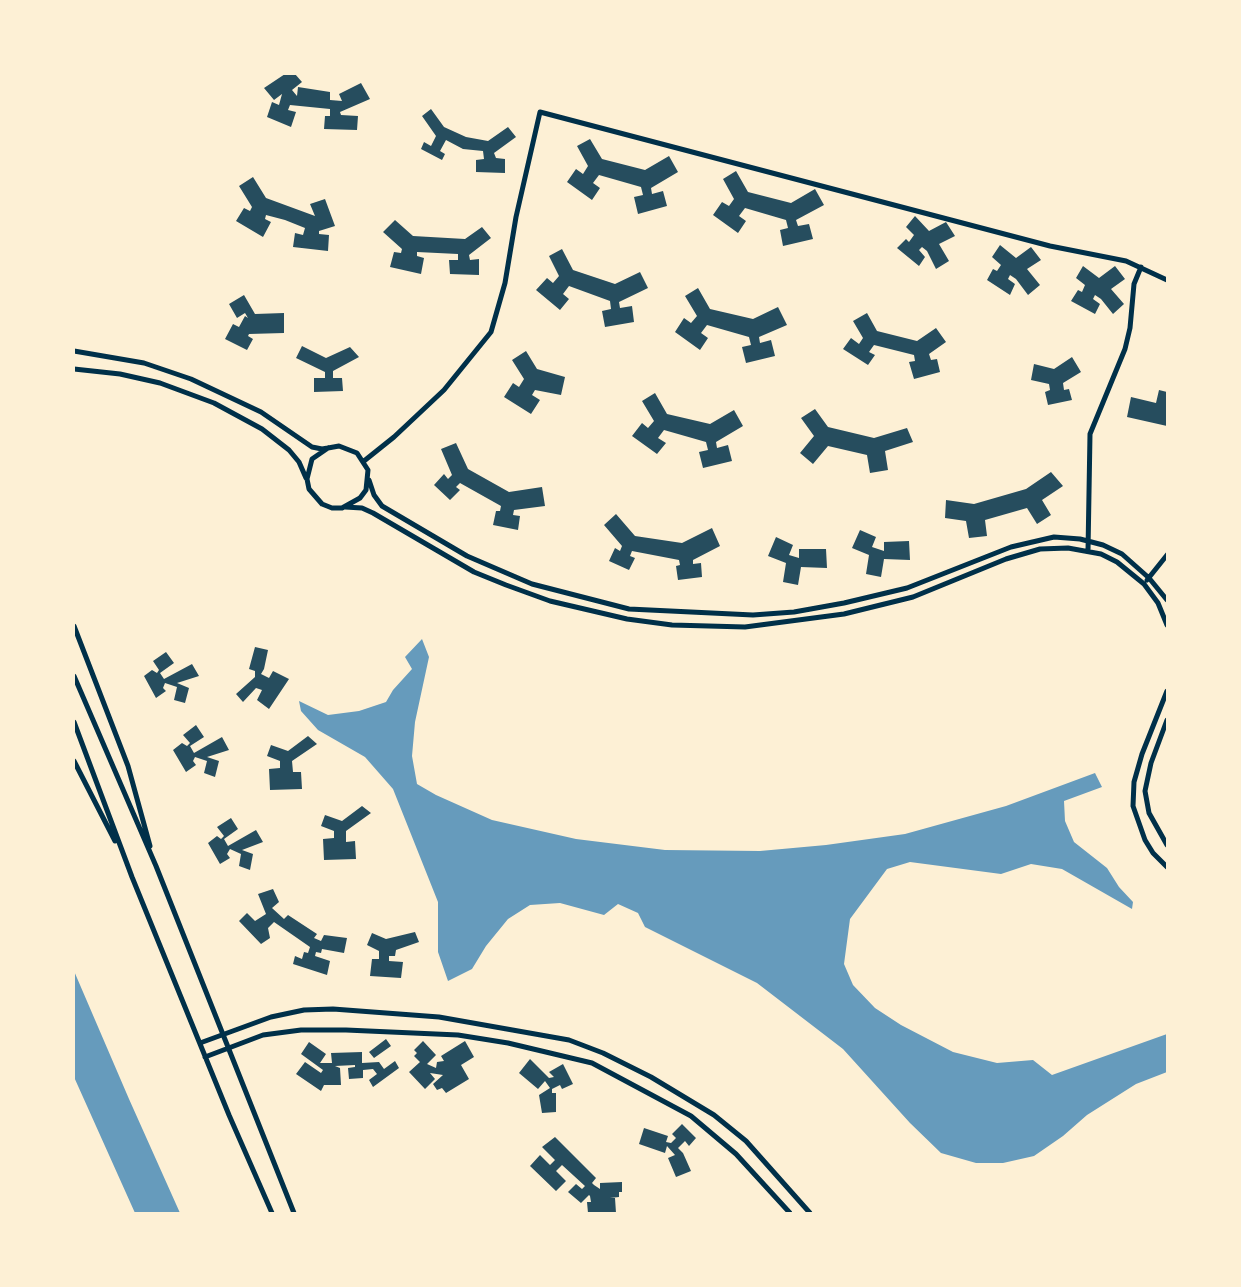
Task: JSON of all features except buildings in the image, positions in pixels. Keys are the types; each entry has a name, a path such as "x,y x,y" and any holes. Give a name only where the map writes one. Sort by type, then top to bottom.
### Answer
{"street":[{"path":"364,461 394,437 444,390 491,332 505,282 516,217 540,112 1050,246 1126,261 1167,280"},
{"path":"1088,551 1090,434 1124,349 1130,328 1134,284 1141,268"},
{"path":"74,351 144,363 191,379 261,412 305,444 318,449 348,448 364,461 374,495 382,506 467,556 532,584 629,609 753,616 794,612 844,603 906,588 966,563 1034,539 1054,536 1088,541 1103,545 1122,554 1149,578 1167,600"},
{"path":"74,369 120,374 160,383 214,403 262,429 288,450 299,462 309,489 322,504 332,508 362,508 474,572 515,588 577,608 627,619 672,625 745,627 844,614 913,598 960,576 1040,549 1068,548 1102,554 1117,562 1144,584 1158,603 1167,625"},
{"path":"306,479 312,459 328,448"},
{"path":"345,507 360,498 369,480"},
{"path":"1144,584 1167,554"},
{"path":"74,626 128,766 156,866"},
{"path":"74,676 156,866 294,1213"},
{"path":"1167,691 1142,754 1134,782 1133,806 1145,840 1153,853 1167,868"},
{"path":"1167,720 1151,763 1145,791 1149,813 1167,845"},
{"path":"74,722 124,856 272,1213"},
{"path":"74,762 124,856"},
{"path":"200,1043 271,1017 304,1010 333,1009 439,1017 569,1040 603,1053 643,1073 714,1115 746,1140 810,1213"},
{"path":"206,1057 263,1035 301,1030 412,1032 458,1035 508,1043 592,1063 692,1116 736,1154 790,1213"}],"water":[{"path":"422,639 429,657 415,722 412,756 417,784 436,795 492,820 576,839 665,850 760,851 826,845 905,834 1006,806 1095,773 1102,787 1064,801 1065,821 1074,842 1107,868 1119,887 1133,902 1132,909 1062,869 1031,864 1001,874 910,862 887,869 850,919 844,964 853,985 875,1008 901,1025 953,1052 997,1063 1033,1060 1052,1075 1167,1034 1167,1072 1136,1084 1087,1115 1063,1136 1034,1156 1003,1163 976,1163 941,1153 910,1123 843,1049 757,983 645,927 638,913 618,904 604,915 560,903 530,905 508,919 486,946 472,969 448,981 438,952 438,902 393,789 365,757 318,730 301,711 299,701 328,715 359,711 386,702 393,690 412,669 405,657"},
{"path":"74,971 180,1213 135,1213 74,1077"}]}
